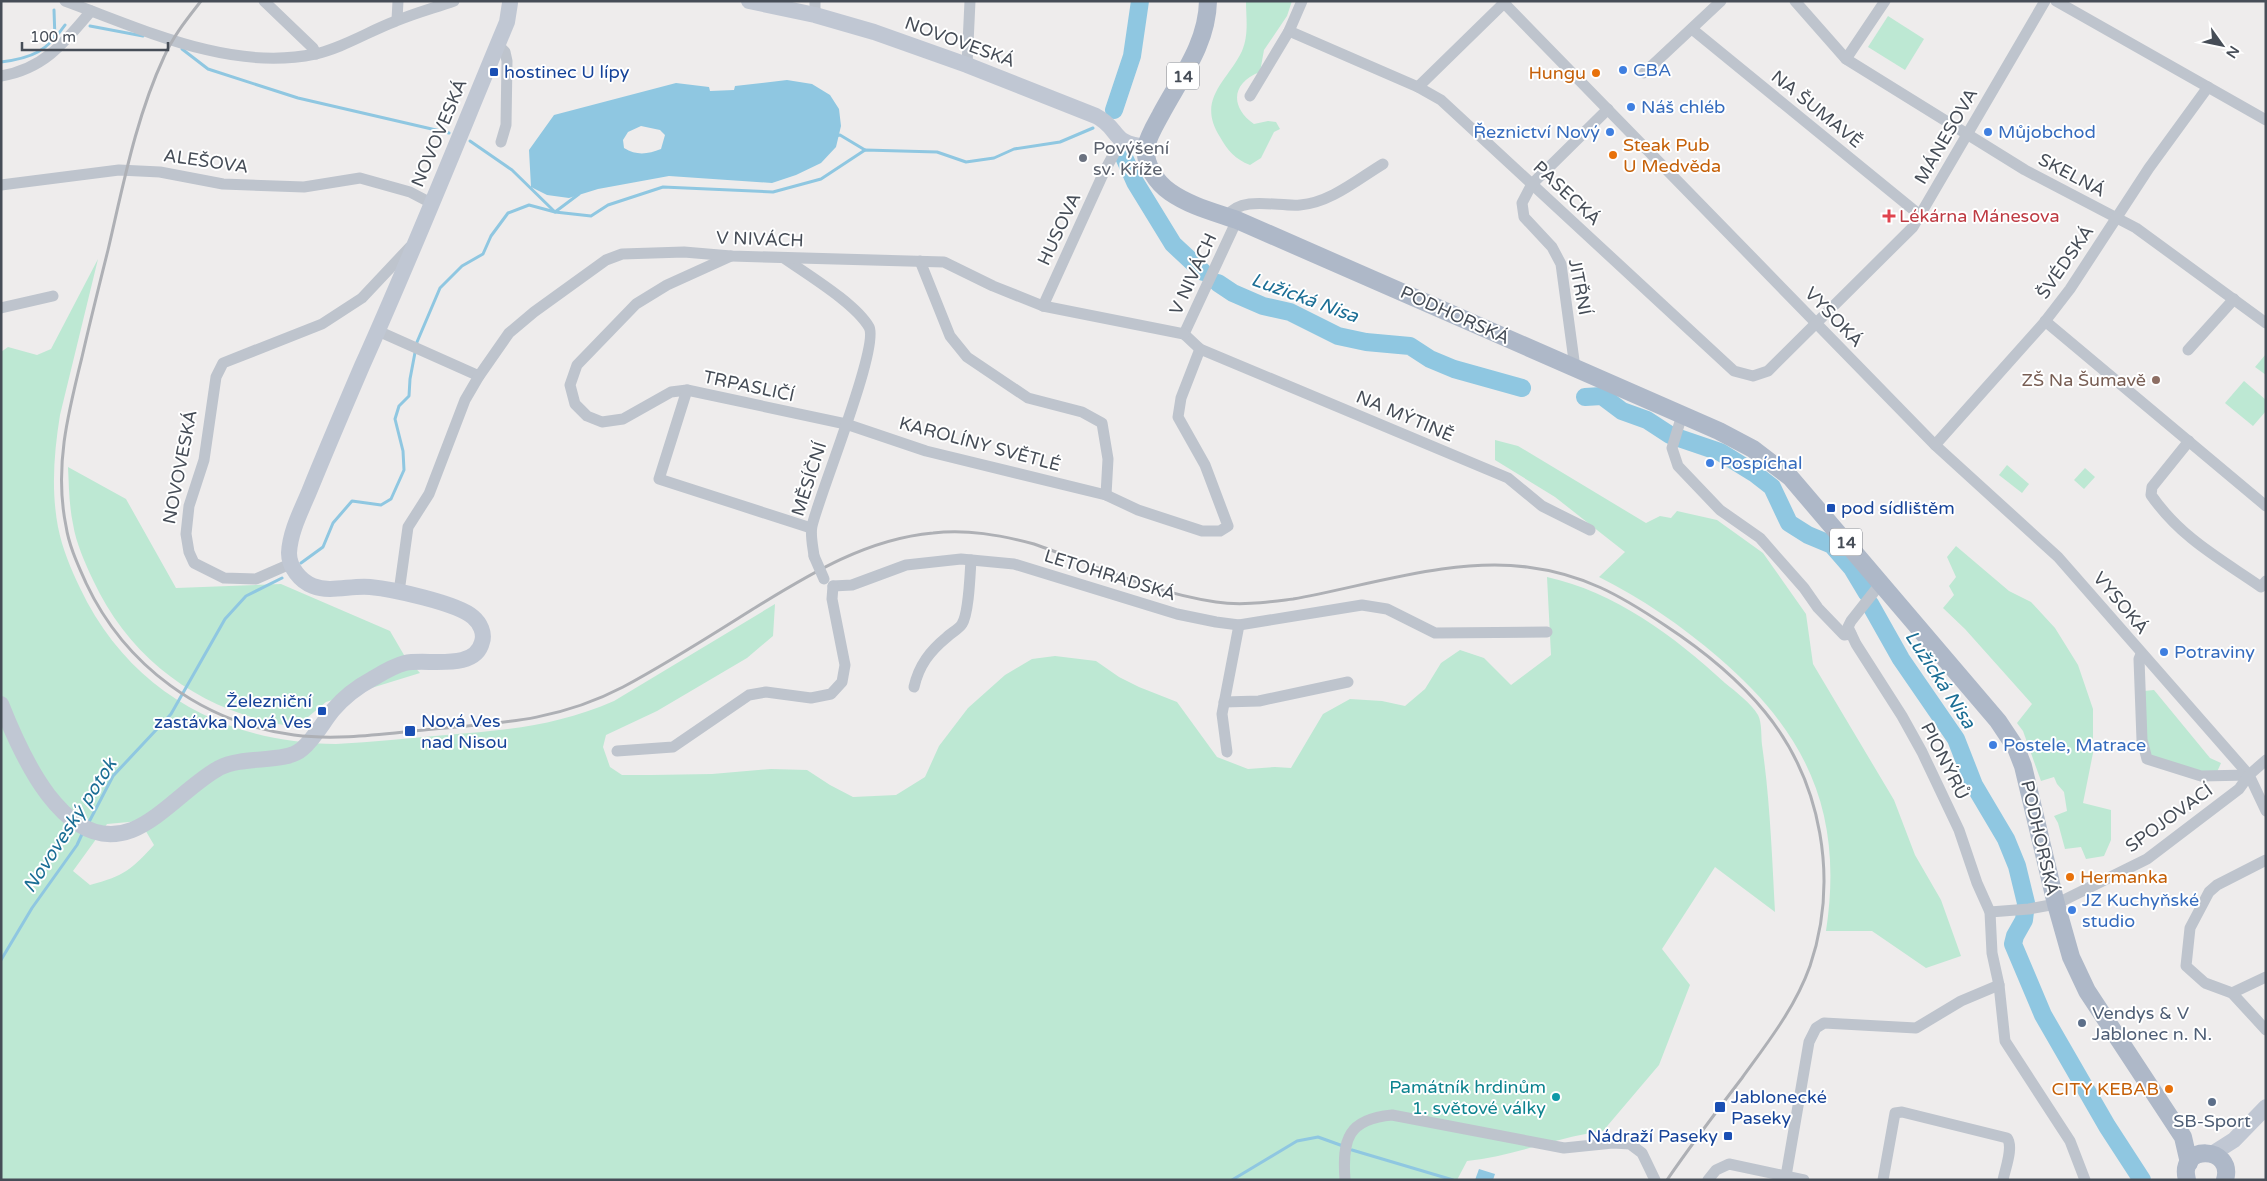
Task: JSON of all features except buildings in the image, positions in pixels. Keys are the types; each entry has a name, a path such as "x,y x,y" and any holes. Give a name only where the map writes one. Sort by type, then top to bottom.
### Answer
{"main road":[{"name":"14","path":"1146,147 1153,130 1204,34 1208,1"},
{"name":"PODHORSKÁ","path":"1146,147 1152,174 1160,184 1188,203 1232,218 1575,368 1680,420 1719,431 1753,449 1777,465 1819,510 1998,721 2016,748 2023,766 2056,904 2071,957 2081,979 2184,1137 2188,1171"},
{"name":"14","path":"2184,1137 2208,1153 2220,1158 2226,1174"},
{"name":"PODHORSKÁ","path":"2188,1171 2195,1155 2208,1153"}],"street":[{"path":"65,1 195,49 248,57 292,57 316,54 397,20 454,1"},
{"path":"264,1 313,48 316,54"},
{"path":"397,20 398,1"},
{"name":"NOVOVESKÁ","path":"749,1 815,8 874,32 967,65 1096,116 1106,123 1121,141"},
{"path":"967,65 970,1"},
{"path":"1250,96 1263,78 1289,31 1302,1"},
{"path":"1644,74 1721,1"},
{"name":"SKELNÁ","path":"1794,1 1846,59 2074,198 2117,217 2266,323"},
{"path":"1846,59 1885,1"},
{"name":"MÁNESOVA","path":"1753,376 1768,371 1905,236 1920,216 2045,1"},
{"path":"2056,1 2266,120"},
{"name":"NOVOVESKÁ","path":"418,238 362,298 322,324 223,363 216,377 204,460 189,506 186,534 189,552 194,563 224,578 256,579 290,564 289,550 296,524 332,434 418,238 498,44 507,22 510,2"},
{"path":"1418,87 1504,2"},
{"name":"VYSOKÁ","path":"1504,2 1935,445 2058,557 2249,776 2266,811"},
{"path":"1,76 41,63 68,39 91,11"},
{"name":"NA ŠUMAVĚ","path":"1692,29 1920,216"},
{"name":"PASECKÁ","path":"1289,31 1418,87 1441,100 1728,366 1742,374 1753,376"},
{"path":"498,44 505,52 507,61 506,125 501,142"},
{"name":"ŠVÉDSKÁ","path":"1935,445 2045,321 2070,289 2117,217 2208,87"},
{"name":"JITŘNÍ","path":"1575,368 1561,264 1552,247 1524,217 1522,204 1532,184 1608,109"},
{"path":"1121,141 1130,145 1146,147"},
{"name":"HUSOVA","path":"1043,306 1104,172 1121,141"},
{"path":"1232,218 1234,208 1246,205 1302,205 1323,199 1336,194 1383,164"},
{"name":"ALEŠOVA","path":"1,185 120,170 160,172 223,184 304,187 360,178 410,192 431,203"},
{"name":"V NIVÁCH","path":"398,592 408,527 429,494 465,400 479,376 509,333 534,312 606,260 622,254 684,252 731,256 944,262 993,286 1043,306 1184,334 1232,218"},
{"path":"687,390 671,392 624,419 602,422 587,416 575,404 570,384 577,365 636,304 667,285 731,256"},
{"name":"MĚSÍČNÍ","path":"618,751 673,747 749,695 766,692 811,698 831,694 842,682 845,665 829,583 814,556 811,528 870,345 870,330 860,314 784,258"},
{"path":"920,261 950,336 967,357 1028,398 1082,412 1102,423 1108,459 1106,495"},
{"path":"1,308 54,296"},
{"path":"2188,350 2234,299"},
{"path":"2045,321 2266,506"},
{"path":"378,331 479,376"},
{"name":"NA MÝTINĚ","path":"1184,334 1200,349 1508,478 1542,506 1590,530"},
{"name":"KAROLÍNY SVĚTLÉ","path":"846,424 926,451 1106,495 1138,510 1202,531 1220,532 1228,526 1205,465 1178,417 1180,398 1200,349"},
{"name":"TRPASLIČÍ","path":"811,528 659,479 687,390 846,424"},
{"name":"PIONÝRŮ","path":"1680,420 1672,441 1672,454 1678,466 1720,510 1760,538 1799,582 1818,608 1844,635 1851,634 1922,752 1959,830 1977,883 1990,912 1992,953 1999,985 2005,1041 2070,1141 2085,1180"},
{"path":"2190,441 2152,487 2151,495 2165,514 2202,549 2263,584"},
{"name":"LETOHRADSKÁ","path":"829,583 852,584 906,565 961,558 1014,564 1177,614 1216,622 1239,624 1362,605 1387,609 1435,633 1547,632"},
{"path":"914,687 923,661 937,645 962,624 968,598 971,560"},
{"path":"1,704 16,742 38,779 58,807 85,827 114,835 134,830 221,767 239,760 289,756 303,748 352,690 378,676 406,662 466,659 475,654 482,643 481,628 469,614 436,601 370,587 324,589 305,582 290,564"},
{"path":"1851,634 1848,627 1851,621 1881,583"},
{"path":"1227,752 1222,714 1239,624"},
{"name":"VYSOKÁ","path":"2141,654 2139,658 2142,740 2147,760 2201,776 2249,776"},
{"path":"1224,702 1258,702 1348,682"},
{"name":"SPOJOVACÍ","path":"2056,904 2147,859 2239,789 2249,776 2266,760"},
{"path":"2266,860 2217,885 2209,892 2190,928 2186,966 2205,983 2232,993 2266,1030"},
{"path":"1990,912 2056,904"},
{"path":"2232,993 2266,977"},
{"path":"1786,1176 1809,1042 1816,1028 1824,1023 1916,1028 1960,1001 1999,985"},
{"path":"2208,1153 2234,1140 2266,1107"},
{"path":"1883,1180 1895,1113 1902,1112 2007,1138 2010,1141 2010,1147 2003,1180"},
{"path":"1344,1180 1346,1142 1359,1123 1376,1117 1392,1115 1564,1148 1613,1143 1630,1144 1642,1153 1655,1180"},
{"path":"2226,1174 2234,1140"},
{"path":"1708,1180 1716,1170 1729,1164 1804,1180"}],"green space":[{"path":"1246,1 1292,1 1287,16 1264,50 1260,72 1243,82 1237,96 1241,110 1254,124 1268,121 1276,122 1280,129 1274,132 1261,158 1250,165 1232,154 1226,146 1213,124 1211,112 1212,101 1216,91 1236,62 1246,39"},
{"path":"1888,16 1924,39 1905,70 1868,47"},
{"path":"98,259 60,415 56,443 54,471 56,513 64,551 80,588 100,624 125,656 153,682 184,704 219,721 256,734 295,741 336,744 490,731 531,726 572,716 614,701 775,604 773,636 747,658 657,711 606,735 603,747 610,767 622,775 712,774 771,769 807,770 853,797 896,795 925,777 939,746 968,708 1005,675 1032,659 1055,656 1096,661 1119,677 1177,702 1217,757 1248,769 1291,768 1323,714 1350,699 1382,701 1405,706 1425,689 1441,663 1460,650 1484,658 1511,685 1551,655 1547,577 1596,593 1642,618 1685,649 1743,698 1758,715 1767,786 1775,912 1715,867 1662,949 1690,985 1659,1065 1603,1131 1484,1159 1467,1161 1457,1180 1,1180 1,352 8,347 37,355 51,349","holes":["140,821 154,845 139,861 126,871 102,882 90,885 73,871 107,824"]},
{"path":"2266,354 2266,375 2255,367"},
{"path":"2244,381 2266,400 2266,411 2253,426 2225,403"},
{"path":"1495,440 1518,446 1646,523 1660,516 1671,518 1677,511 1717,520 1763,553 1806,614 1813,664 1894,800 1915,855 1941,900 1961,956 1926,968 1872,931 1826,931 1830,888 1829,849 1823,812 1812,778 1796,746 1775,715 1749,686 1718,657 1661,613 1599,577 1625,552 1555,497 1495,460"},
{"path":"2007,465 2029,484 2022,493 1999,475"},
{"path":"68,467 126,499 176,588 281,584 390,631 404,655 420,673 326,702 296,727 263,720 232,710 203,697 175,680 151,660 129,637 109,610 90,573 76,538 69,496"},
{"path":"2085,468 2095,477 2084,489 2074,480"},
{"path":"1956,546 2009,591 2031,602 2055,628 2078,665 2093,709 2093,753 2083,803 2111,810 2111,840 2104,856 2086,859 2081,847 2065,849 2058,823 2054,816 2067,811 2064,792 2054,777 2041,781 2023,731 2017,723 2032,704 1965,629 1943,608 1954,595 1949,586 1956,577 1947,557"},
{"path":"2154,690 2210,758 2221,763 2217,772 2203,772 2151,756 2146,740 2144,691"}],"water":[{"path":"787,80 812,84 830,95 839,109 841,126 836,147 821,163 796,175 772,183 669,176 598,189 569,198 547,195 531,187 529,150 554,115 676,83 709,87 710,91 734,90 735,86","holes":["641,126 660,130 665,135 661,149 642,153 624,148 623,140 628,132"]},
{"path":"1479,1169 1495,1174 1493,1180 1475,1180"}],"waterway":[{"name":"Lužická Nisa","path":"1114,110 1132,56 1140,1"},
{"path":"54,10 55,39"},
{"path":"1,62 22,58 38,52 52,41 65,25"},
{"path":"90,26 143,36"},
{"path":"182,49 208,69 298,98 449,133"},
{"name":"Novoveský potok","path":"301,563 323,547 333,523 352,501 381,505 391,499 404,470 403,451 395,419 399,406 409,396 410,379 417,342 440,288 462,266 483,254 491,236 508,213 529,205 555,212 591,216 608,205 663,187 773,192 821,179 865,150 937,152 966,162 994,158 1014,149 1060,142 1093,128"},
{"path":"835,136 840,135 865,150"},
{"path":"470,141 512,170 555,212 579,194"},
{"name":"Lužická Nisa","path":"1124,157 1135,182 1173,244 1203,272"},
{"name":"Lužická Nisa","path":"1218,283 1233,293 1263,306 1290,312 1338,336 1366,342 1410,346 1430,359 1454,369 1522,388"},
{"name":"Lužická Nisa","path":"1585,397 1602,396 1622,411 1647,420 1670,435 1720,452 1754,473 1772,487 1789,523 1808,535 1832,545 1852,568 1867,593"},
{"name":"Novoveský potok","path":"89,822 113,776 171,714 225,619 246,596 282,578"},
{"name":"Lužická Nisa","path":"1870,604 1901,659 1956,739 1974,785 2006,839 2017,866 2026,903 2024,920 2015,936 2013,944 2043,1015 2107,1126 2142,1180"},
{"name":"Novoveský potok","path":"1,960 32,908 77,845 83,832"},
{"path":"1232,1180 1297,1141 1318,1137 1343,1146"},
{"path":"1352,1150 1453,1180"}],"railway":[{"path":"201,1 168,49 154,80 138,128 72,399 64,441 61,483 69,541 86,583 102,613 122,640 170,686 198,704 229,718 261,728 311,737 364,736 484,725 531,718 577,707 623,687 673,659 796,583 839,560 885,542 933,533 958,532 1009,538 1034,544 1169,592 1193,598 1235,604 1293,599 1410,574 1469,566 1527,567 1566,575 1617,596 1649,615 1719,665 1743,688 1765,712 1784,739 1800,769 1812,800 1820,833 1824,866 1823,900 1819,933 1804,981 1789,1010 1771,1038 1667,1180"}],"place":[{"name":"CBA","path":"1623,70"},
{"name":"hostinec U lípy","path":"494,72"},
{"name":"Hungu","path":"1596,73"},
{"name":"Náš chléb","path":"1631,107"},
{"name":"Řeznictví Nový","path":"1610,132"},
{"name":"Můjobchod","path":"1988,132"},
{"name":"Steak Pub U Medvěda","path":"1613,155"},
{"name":"Povýšení sv. Kříže","path":"1083,158"},
{"name":"Lékárna Mánesova","path":"1889,216"},
{"name":"ZŠ Na Šumavě","path":"2156,380"},
{"name":"Pospíchal","path":"1710,463"},
{"name":"pod sídlištěm","path":"1831,508"},
{"name":"Potraviny","path":"2164,652"},
{"name":"Železniční zastávka Nová Ves","path":"322,711"},
{"name":"Nová Ves nad Nisou","path":"410,731"},
{"name":"Postele, Matrace","path":"1993,745"},
{"name":"Hermanka","path":"2070,877"},
{"name":"JZ Kuchyňské studio","path":"2072,910"},
{"name":"Vendys & V Jablonec n. N.","path":"2082,1023"},
{"name":"CITY KEBAB","path":"2169,1089"},
{"name":"Památník hrdinům 1. světové války","path":"1556,1097"},
{"name":"SB-Sport","path":"2212,1102"},
{"name":"Jablonecké Paseky","path":"1720,1107"},
{"name":"Nádraží Paseky","path":"1728,1136"}]}
